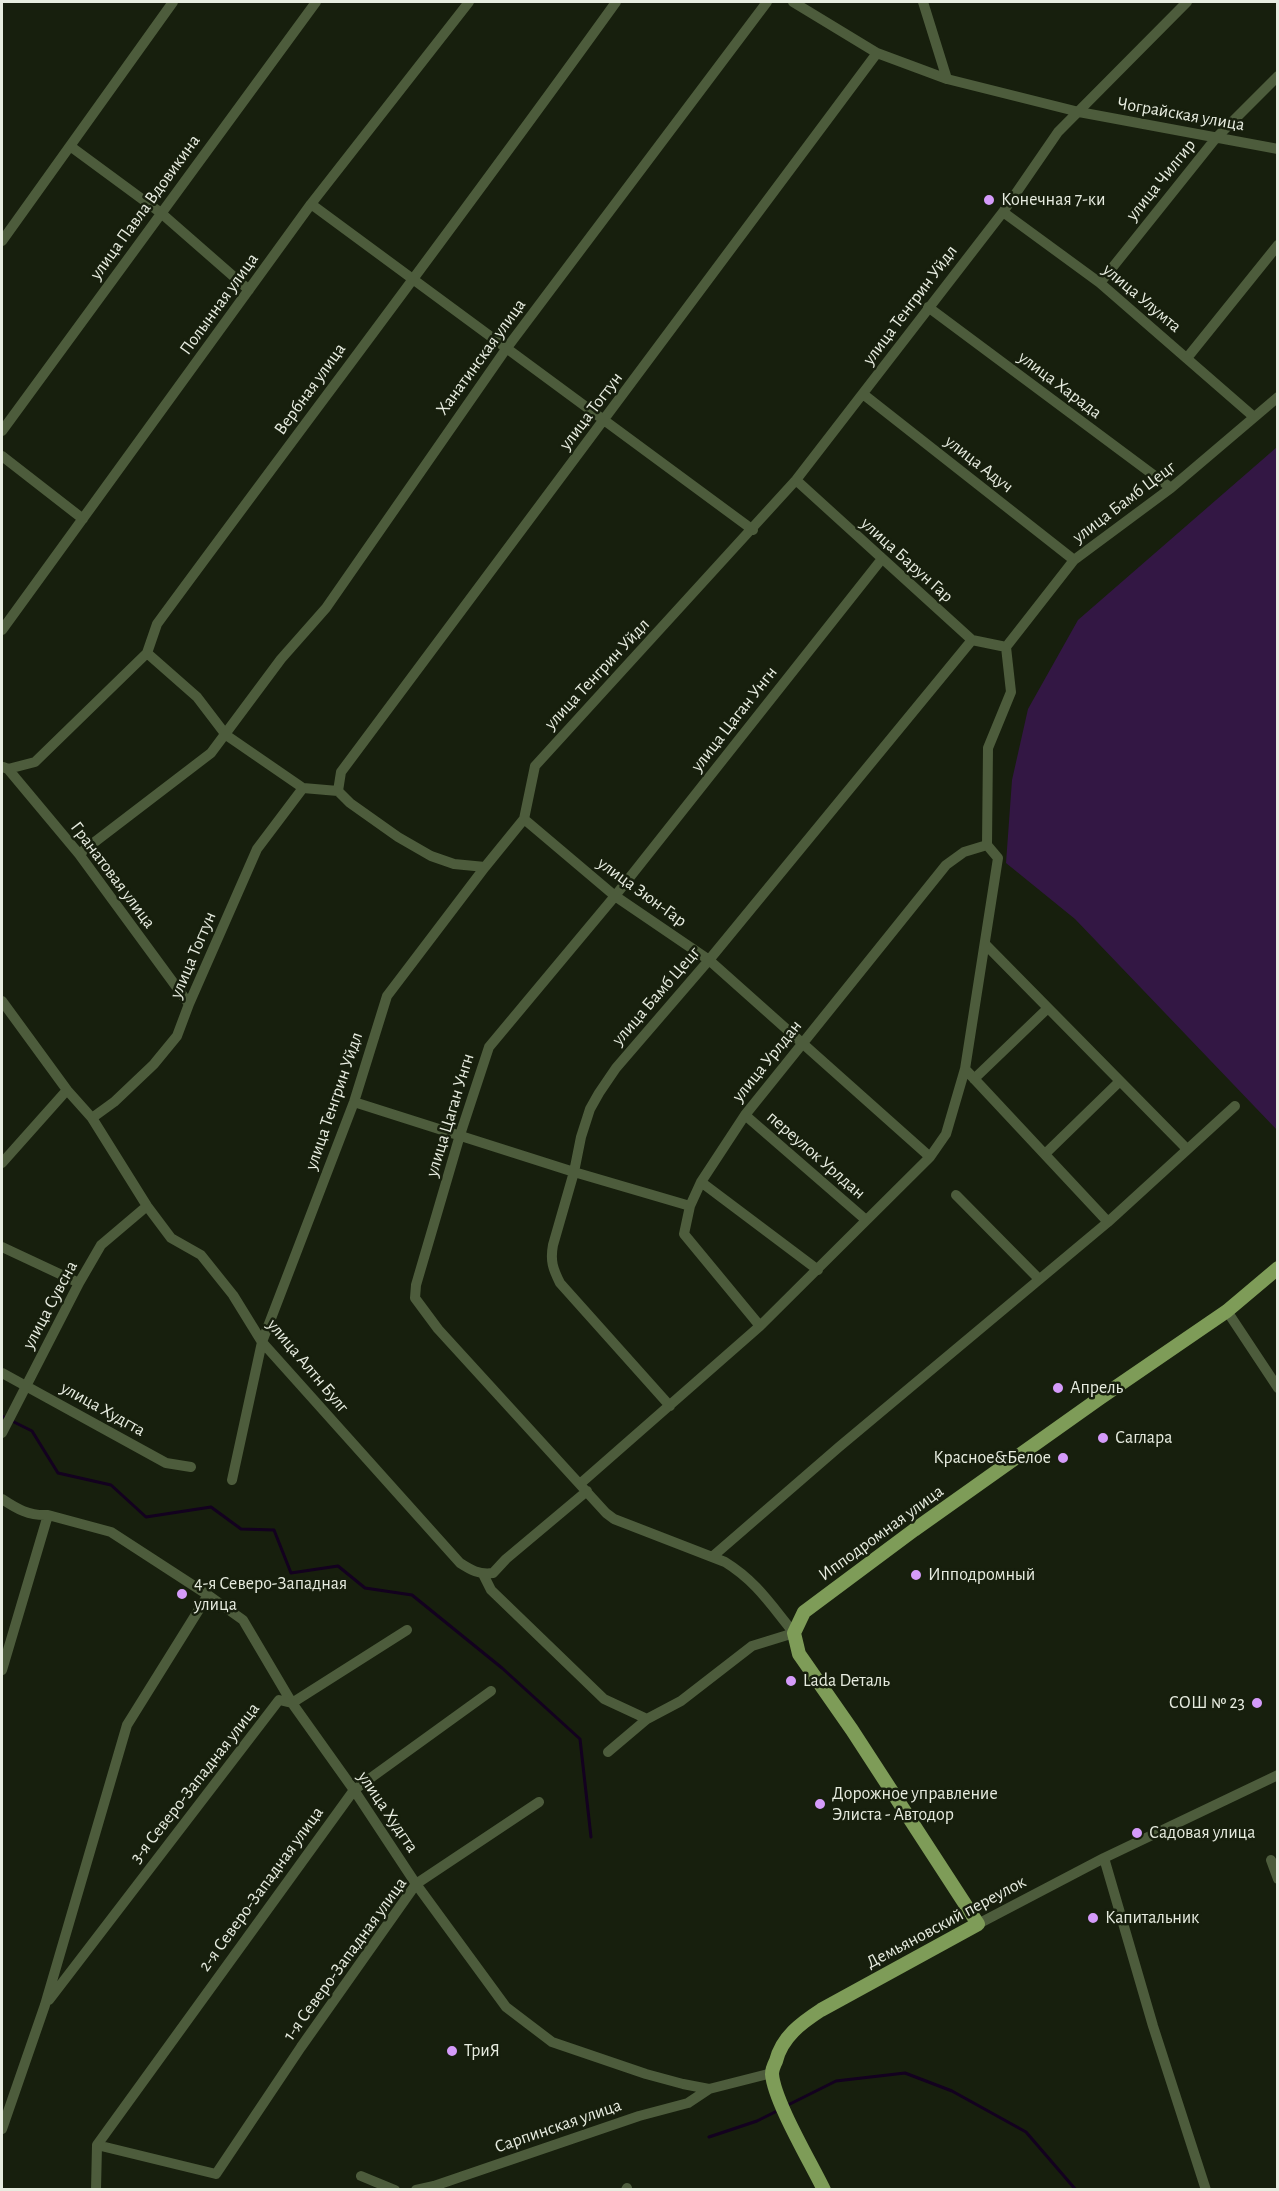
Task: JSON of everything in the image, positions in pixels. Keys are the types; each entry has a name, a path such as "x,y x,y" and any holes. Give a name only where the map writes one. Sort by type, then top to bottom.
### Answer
{"main road":[{"name":"Ипподромная улица","path":"794,1633 804,1612 850,1577 1100,1398 1227,1311 1278,1268"},
{"path":"794,1633 799,1654 852,1730 978,1924"},
{"name":"Демьяновский переулок","path":"772,2073 779,2049 803,2021 978,1924"},
{"path":"772,2073 786,2114 824,2190"}],"street":[{"path":"2,241 173,2"},
{"name":"улица Павла Вдовикина","path":"2,431 316,2"},
{"name":"Полынная улица","path":"2,630 311,204 469,2"},
{"name":"Вербная улица","path":"5,767 35,762 147,653 157,624 616,2"},
{"name":"Ханатинская улица","path":"79,854 211,753 226,735 281,659 326,608 506,349 767,2"},
{"name":"Чограйская улица","path":"793,2 877,53 946,79 1079,112 1278,149"},
{"path":"923,2 946,79"},
{"name":"улица Тенгрин Уйдл","path":"232,1480 262,1342 354,1102 387,996 524,819 535,766 753,530 796,480 1003,212 1058,132 1187,2"},
{"name":"улица Тогтун","path":"338,791 341,772 877,53"},
{"name":"улица Чилгир","path":"1100,283 1216,138 1278,76"},
{"path":"69,146 161,213 249,290"},
{"path":"311,204 753,530"},
{"name":"улица Улумта","path":"1003,212 1100,283 1254,417"},
{"path":"1187,358 1278,245"},
{"name":"улица Харада","path":"928,307 1171,488"},
{"name":"улица Адуч","path":"863,394 1074,560"},
{"name":"улица Бамб Цецг","path":"1006,647 1074,560 1171,488 1278,397"},
{"path":"2,456 83,519"},
{"name":"улица Барун Гар","path":"796,480 881,560 972,640 1006,647"},
{"name":"улица Цаган Унгн","path":"794,1633 752,1581 725,1562 614,1519 598,1505 438,1329 415,1298 416,1286 460,1135 489,1047 615,896 881,560"},
{"name":"улица Бамб Цецг","path":"670,1406 560,1283 552,1269 553,1245 590,1109 616,1068 709,960 972,640"},
{"path":"647,1719 604,1699 491,1590 483,1574 493,1573 670,1406 760,1326 930,1157 946,1134 965,1069 998,858 987,845 988,748 1011,692 1006,647"},
{"path":"147,653 197,697 226,735 303,788 338,791 350,803 398,837 431,856 454,864 485,867"},
{"name":"Гранатовая улица","path":"5,767 79,854 189,1004"},
{"name":"улица Тогтун","path":"92,1118 114,1102 177,1036 257,849 303,788"},
{"name":"улица Зюн-Гар","path":"524,819 615,896 709,960 930,1157"},
{"name":"улица Урлдан","path":"760,1326 684,1234 690,1206 701,1182 745,1114 946,865 964,852 987,845"},
{"path":"985,944 1186,1148"},
{"name":"улица Алтн Булг","path":"2,1001 67,1090 92,1118 147,1206 171,1238 201,1255 233,1295 262,1342 460,1563 483,1574"},
{"path":"974,1079 1048,1008"},
{"path":"965,1069 1108,1222"},
{"path":"1045,1154 1120,1082"},
{"path":"2,1162 67,1090"},
{"path":"354,1102 574,1172 690,1206"},
{"path":"712,1557 839,1447 1108,1222 1186,1148 1235,1106"},
{"name":"переулок Урлдан","path":"745,1114 866,1220"},
{"path":"701,1182 818,1270"},
{"path":"956,1195 1039,1280"},
{"name":"улица Сувсна","path":"2,1434 79,1283 101,1245 147,1206"},
{"path":"2,1247 79,1283"},
{"path":"1227,1311 1278,1388"},
{"name":"улица Худгта","path":"2,1373 166,1463 192,1467"},
{"name":"улица Худгта","path":"2,1499 23,1512 48,1515 111,1532 243,1620 292,1703 354,1790 416,1884 506,2007 552,2042 646,2074 709,2089 772,2073"},
{"path":"2,1670 48,1515"},
{"path":"2,2129 45,2005 127,1725 208,1595"},
{"name":"3-я Северо-Западная улица","path":"45,2005 279,1700 292,1703 407,1630"},
{"path":"608,1752 647,1719 681,1701 752,1646 794,1633"},
{"name":"2-я Северо-Западная улица","path":"97,2145 354,1790 491,1691"},
{"name":"Демьяновский переулок","path":"978,1924 1104,1858 1278,1775"},
{"name":"1-я Северо-Западная улица","path":"97,2145 216,2174 301,2047 416,1884 539,1802"},
{"path":"1104,1858 1153,2026 1206,2190"},
{"path":"1271,1860 1278,1879"},
{"name":"Сарпинская улица","path":"416,2190 434,2186 639,2116 688,2103 709,2089"},
{"path":"96,2190 97,2145"},
{"path":"361,2176 395,2190"}],"shaded area":[{"path":"1277,447 1277,1130 1075,919 1006,863 1012,780 1028,709 1078,620"}],"waterway":[{"path":"2,1416 32,1431 58,1473 111,1485 146,1517 211,1507 241,1529 274,1530 291,1573 338,1566 365,1588 412,1595 502,1668 580,1739 591,1837"},
{"path":"788,2105 836,2081 905,2073 952,2091 1026,2132 1076,2190"},
{"path":"709,2137 757,2121 775,2112"}],"place":[{"name":"Конечная 7-ки","path":"989,200"},
{"name":"Апрель","path":"1058,1388"},
{"name":"Саглара","path":"1103,1438"},
{"name":"Красное&Белое","path":"1063,1458"},
{"name":"Ипподромный","path":"916,1575"},
{"name":"4-я Северо-Западная улица","path":"182,1594"},
{"name":"Lada Dеталь","path":"791,1681"},
{"name":"СОШ № 23","path":"1257,1703"},
{"name":"Дорожное управление Элиста - Автодор","path":"820,1804"},
{"name":"Садовая улица","path":"1137,1833"},
{"name":"Капитальник","path":"1093,1918"},
{"name":"ТриЯ","path":"452,2051"}]}
